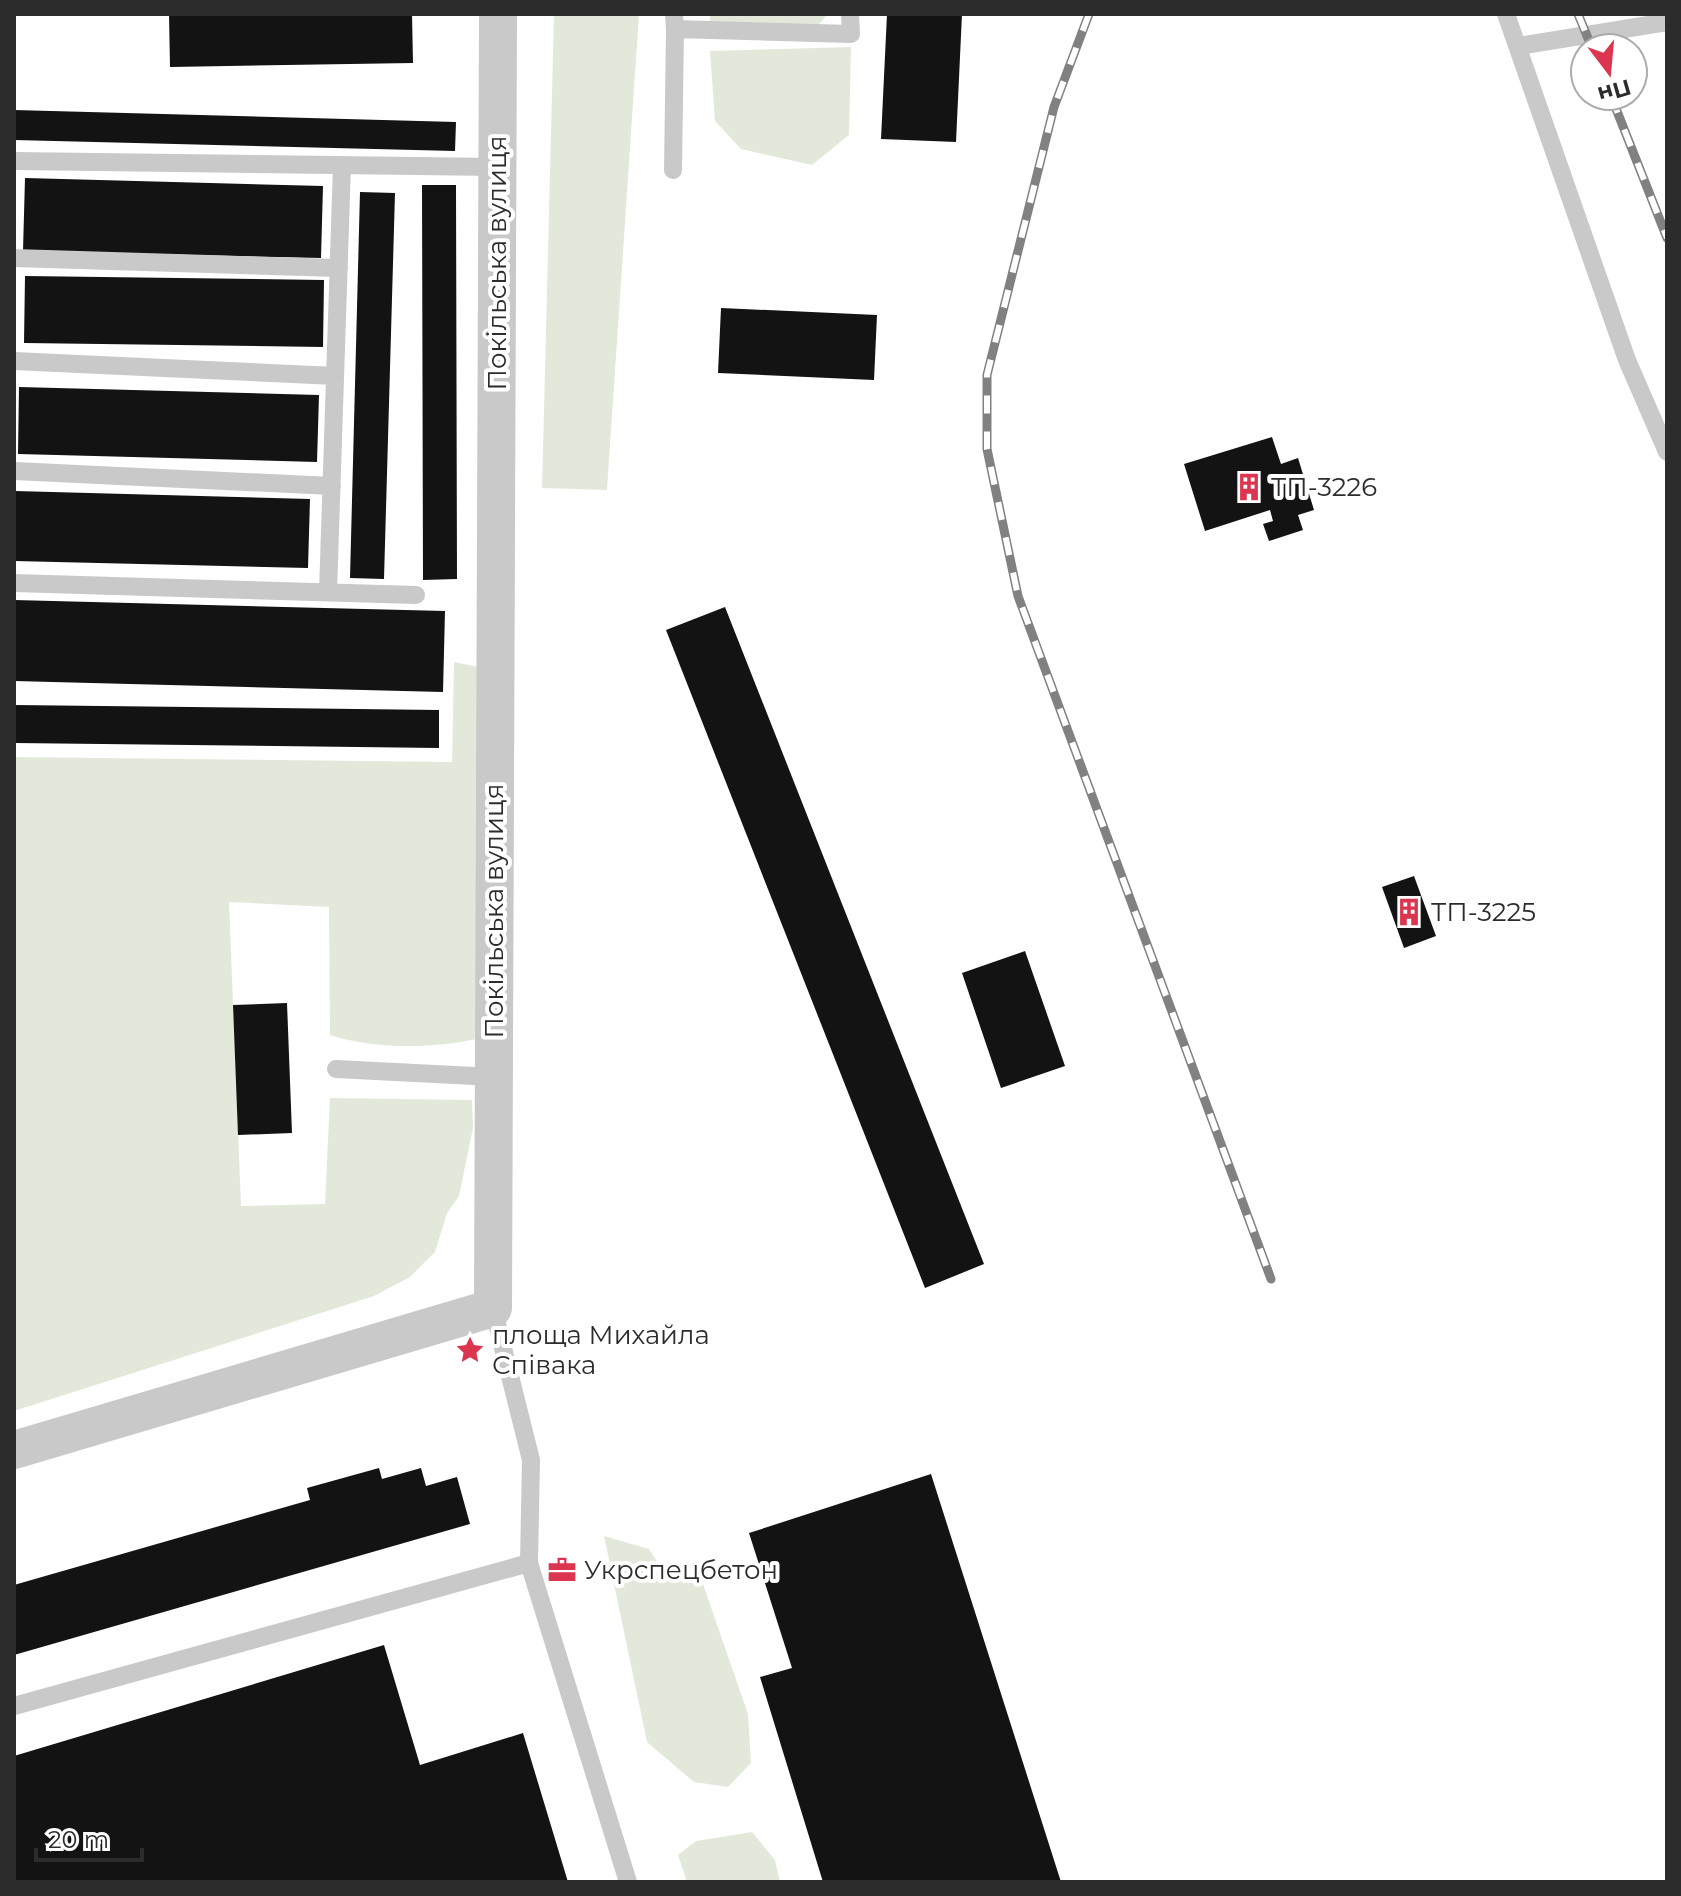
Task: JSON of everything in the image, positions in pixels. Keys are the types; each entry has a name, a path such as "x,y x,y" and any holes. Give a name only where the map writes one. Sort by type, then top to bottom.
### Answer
{"street":[{"name":"Покільська вулиця","path":"493,1308 498,14"},
{"path":"14,1450 493,1308"}],"lane":[{"path":"673,170 675,21 851,34 850,14"},
{"path":"1506,14 1627,360 1667,452"},
{"path":"1519,46 1667,22"},
{"path":"14,161 497,167"},
{"path":"328,592 342,165"},
{"path":"14,258 339,268"},
{"path":"14,361 335,376"},
{"path":"14,471 332,486"},
{"path":"14,583 416,595"},
{"path":"336,1069 494,1077"},
{"path":"493,1308 531,1460 529,1563 628,1882"},
{"path":"14,1706 529,1563"}],"green space":[{"path":"554,14 639,14 607,490 542,488"},
{"path":"710,14 828,14 818,25 710,24"},
{"path":"851,47 849,135 812,165 741,149 715,121 710,51"},
{"path":"454,662 478,667 477,1039 441,1045 403,1046 365,1043 330,1035 329,907 229,902 241,1206 325,1204 330,1098 472,1100 473,1128 459,1196 447,1213 435,1252 410,1277 374,1296 14,1411 14,757 452,762"},
{"path":"604,1536 649,1549 662,1569 697,1567 748,1714 751,1763 728,1787 694,1782 647,1742"},
{"path":"752,1832 775,1860 780,1882 687,1882 678,1855 696,1841"}],"building":[{"path":"169,14 412,14 413,63 170,67"},
{"path":"887,14 962,14 956,142 881,139"},
{"path":"14,110 456,122 455,151 14,140"},
{"path":"25,178 323,186 321,258 23,251"},
{"path":"422,185 456,185 457,579 423,580"},
{"path":"360,192 395,193 384,579 350,578"},
{"path":"25,276 324,280 323,347 24,343"},
{"path":"721,308 877,315 874,380 718,373"},
{"path":"19,387 319,395 317,462 18,454"},
{"name":"ТП-3226","path":"1272,437 1281,464 1298,458 1314,510 1298,515 1303,530 1269,541 1263,524 1273,521 1270,510 1205,531 1184,464"},
{"path":"15,491 310,499 308,568 14,561"},
{"path":"14,600 445,611 443,692 14,681"},
{"path":"725,607 984,1264 925,1288 666,630"},
{"path":"14,705 439,710 439,748 14,743"},
{"name":"ТП-3225","path":"1414,876 1436,936 1404,948 1382,887"},
{"path":"1025,951 1065,1066 1001,1088 962,973"},
{"path":"287,1003 292,1133 238,1135 233,1005"},
{"path":"379,1468 382,1479 421,1468 426,1486 457,1477 470,1524 14,1655 14,1585 310,1500 307,1488"},
{"path":"931,1474 1061,1882 823,1882 760,1677 792,1668 749,1533"},
{"path":"384,1645 420,1765 523,1733 568,1882 14,1882 14,1756"}],"railway":[{"path":"1089,14 1054,107 987,375 987,449 1018,596 1271,1279"},
{"path":"1578,14 1585,32"},
{"path":"1617,112 1667,238"}],"place":[{"name":"ТП-3226","path":"1249,487"},
{"name":"ТП-3225","path":"1409,912"},
{"name":"площа Михайла Співака","path":"470,1350"},
{"name":"Укрспецбетон","path":"562,1570"}]}
